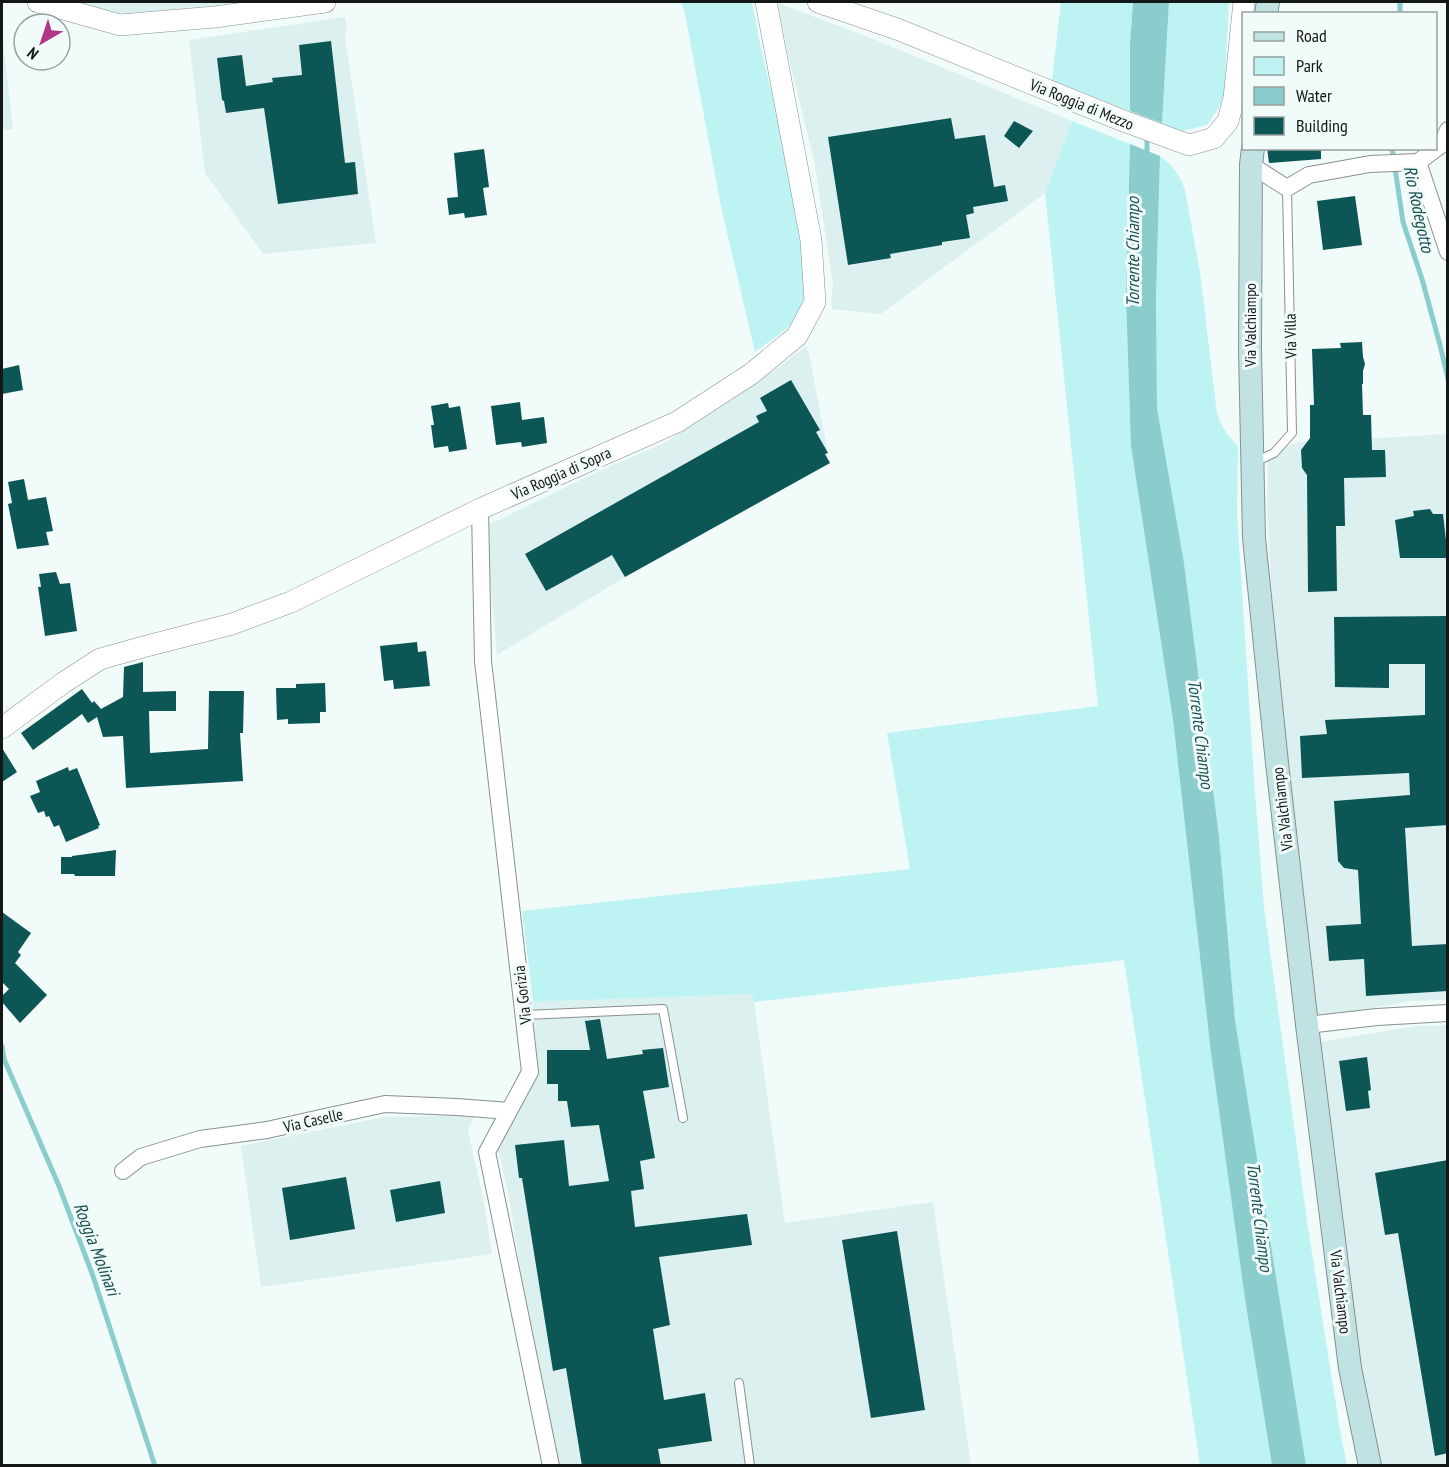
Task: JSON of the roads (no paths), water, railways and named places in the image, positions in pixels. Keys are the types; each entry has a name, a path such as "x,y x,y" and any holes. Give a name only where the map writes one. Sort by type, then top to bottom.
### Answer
{"main road":[{"name":"Via Valchiampo","path":"1252,157 1250,349 1254,538 1307,1025 1350,1368 1370,1466"}],"street":[{"path":"38,2 120,25 215,17 325,2"},
{"name":"Via Roggia di Sopra","path":"2,728 100,659 232,624 291,602 480,509 678,422 751,375 797,336 815,302 811,240 766,2"},
{"name":"Via Roggia di Mezzo","path":"818,2 938,46 1189,146 1214,138 1228,121 1234,98 1242,21"},
{"path":"1437,149 1441,146 1448,130"},
{"path":"1252,157 1287,188 1310,175 1370,164 1418,162 1435,150"},
{"path":"1418,162 1448,252"},
{"name":"Via Gorizia","path":"480,509 483,661 530,1072 487,1152 551,1466"},
{"path":"1307,1025 1377,1017 1448,1013"},
{"name":"Via Caselle","path":"123,1171 141,1157 201,1140 267,1130 385,1104 510,1111"}],"lane":[{"name":"Via Villa","path":"1252,463 1274,453 1292,433 1287,188"},
{"path":"524,1015 663,1009 682,1119"},
{"path":"739,1383 750,1466"}],"water":[{"path":"1133,2 1169,2 1162,123 1130,111 1130,43"},
{"path":"1130,144 1160,156 1156,298 1157,408 1184,563 1219,836 1235,1020 1306,1465 1272,1465 1245,1299 1211,1053 1173,720 1131,446 1126,299"}],"waterway":[{"name":"Rio Rodegotto","path":"1400,2 1400,12"},
{"name":"Torrente Chiampo","path":"1147,135 1147,156"},
{"name":"Rio Rodegotto","path":"1392,150 1403,222 1422,279 1448,379"},
{"name":"Roggia Molinari","path":"2,1046 4,1059 59,1186 93,1276 155,1466"}]}
